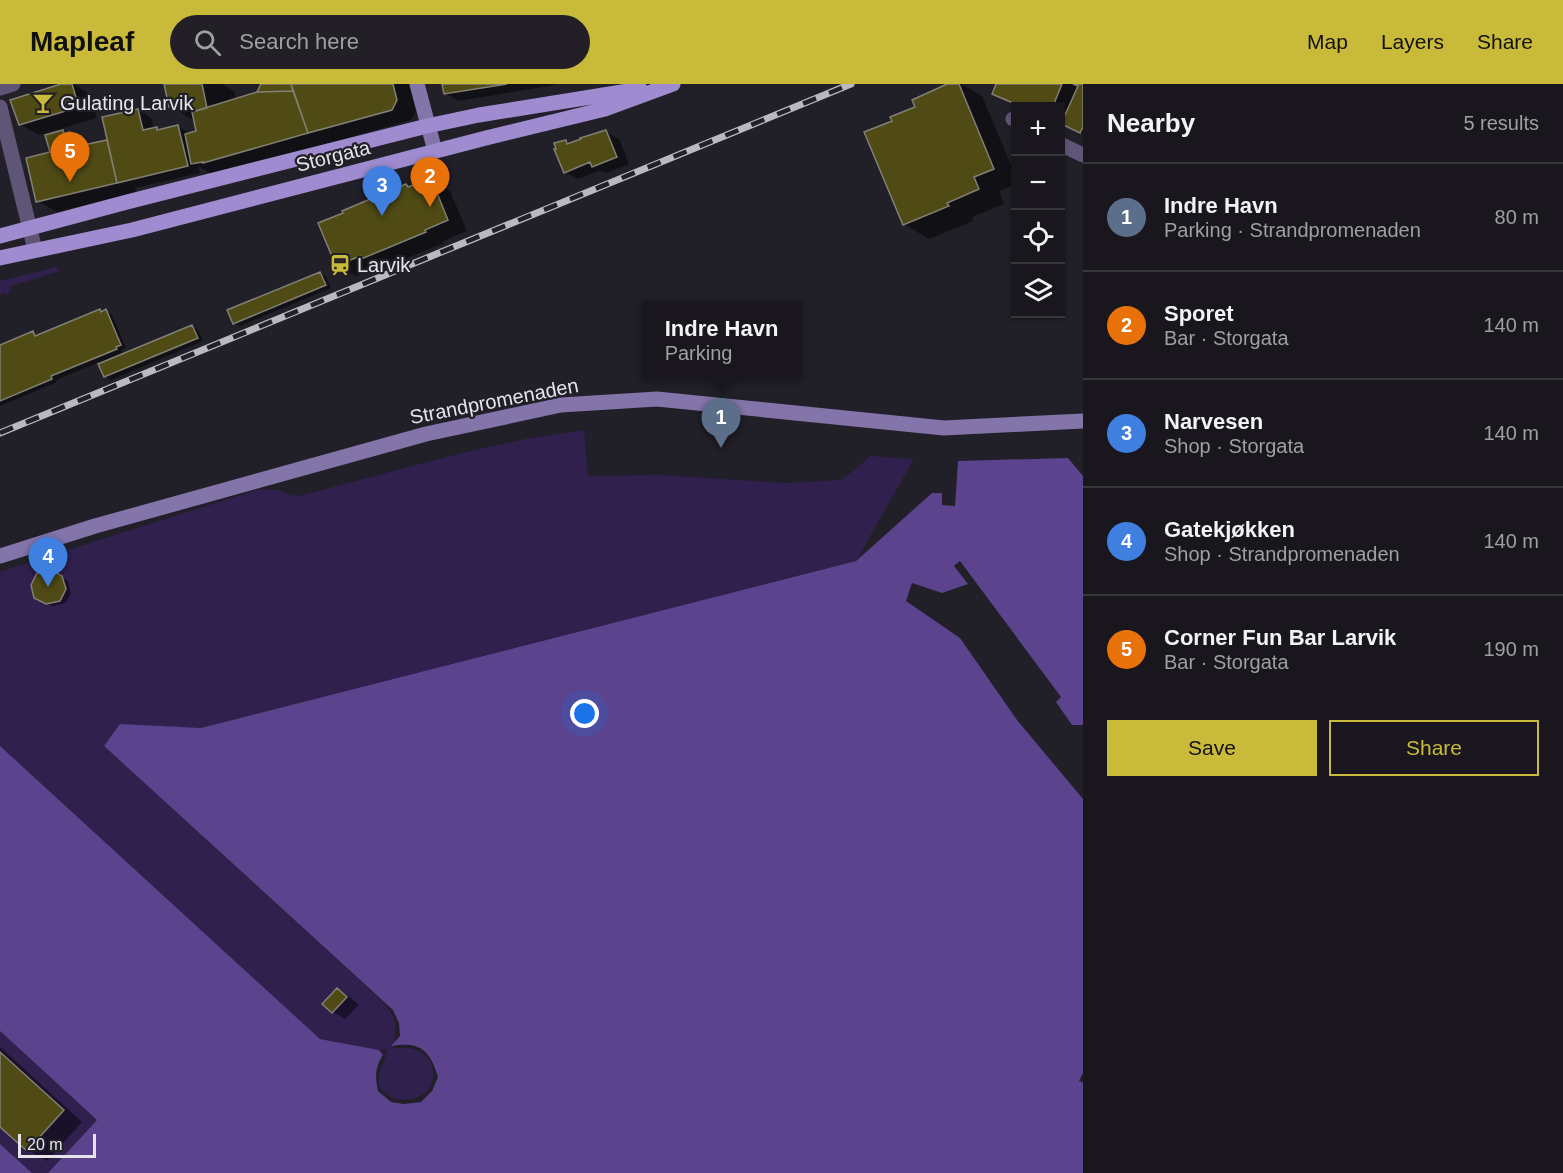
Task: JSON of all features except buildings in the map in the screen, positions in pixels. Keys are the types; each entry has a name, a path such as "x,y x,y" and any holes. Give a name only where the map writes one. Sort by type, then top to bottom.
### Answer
{"main road":[{"path":"417,84 435,152"},
{"name":"Storgata","path":"0,236 427,126 479,115 671,84"},
{"name":"Storgata","path":"0,258 132,230 605,109 671,84"},
{"name":"Strandpromenaden","path":"0,556 95,526 426,434 561,405 657,399 944,429 1083,421"}],"street":[{"path":"0,88 13,84"},
{"path":"0,107 35,250"},
{"path":"1065,146 1083,155"}],"shaded area":[{"path":"57,267 59,271 11,286 8,296 6,292 0,295 0,281"},
{"path":"584,430 588,476 658,475 786,483 841,480 870,456 914,459 856,561 201,728 120,725 104,746 385,1005 393,1016 396,1026 393,1049 410,1048 423,1053 430,1062 433,1073 431,1084 424,1093 413,1099 396,1099 384,1092 378,1080 387,1049 379,1050 320,1039 0,746 0,572 260,489 279,490 289,495 299,496 462,453 525,439"},
{"path":"1068,458 1083,476 1083,725 1072,725 1056,702 1061,697 960,561 954,566 968,584 942,593 912,583 906,601 960,638 1017,720 1083,799 1083,1073 1079,1081 1083,1082 1083,1173 48,1173 97,1120 0,1031 0,746 320,1039 379,1050 383,1055 376,1072 378,1091 391,1102 404,1104 421,1102 432,1091 438,1077 427,1054 417,1046 391,1046 400,1036 399,1023 393,1010 104,746 120,724 201,728 856,561 932,493 942,493 942,505 955,506 958,461"},
{"path":"0,1031 97,1120 48,1173 32,1173 0,1144"},
{"path":"0,1144 32,1173 0,1173"}],"railway":[{"path":"0,433 851,84"}],"place":[{"name":"Gulating Larvik","path":"43,103"},
{"name":"Corner Fun Bar Larvik","path":"70,182"},
{"name":"Sporet","path":"430,207"},
{"name":"Narvesen","path":"382,216"},
{"name":"Larvik","path":"340,265"},
{"name":"Indre Havn","path":"721,448"},
{"name":"Gatekjøkken","path":"48,587"}]}
